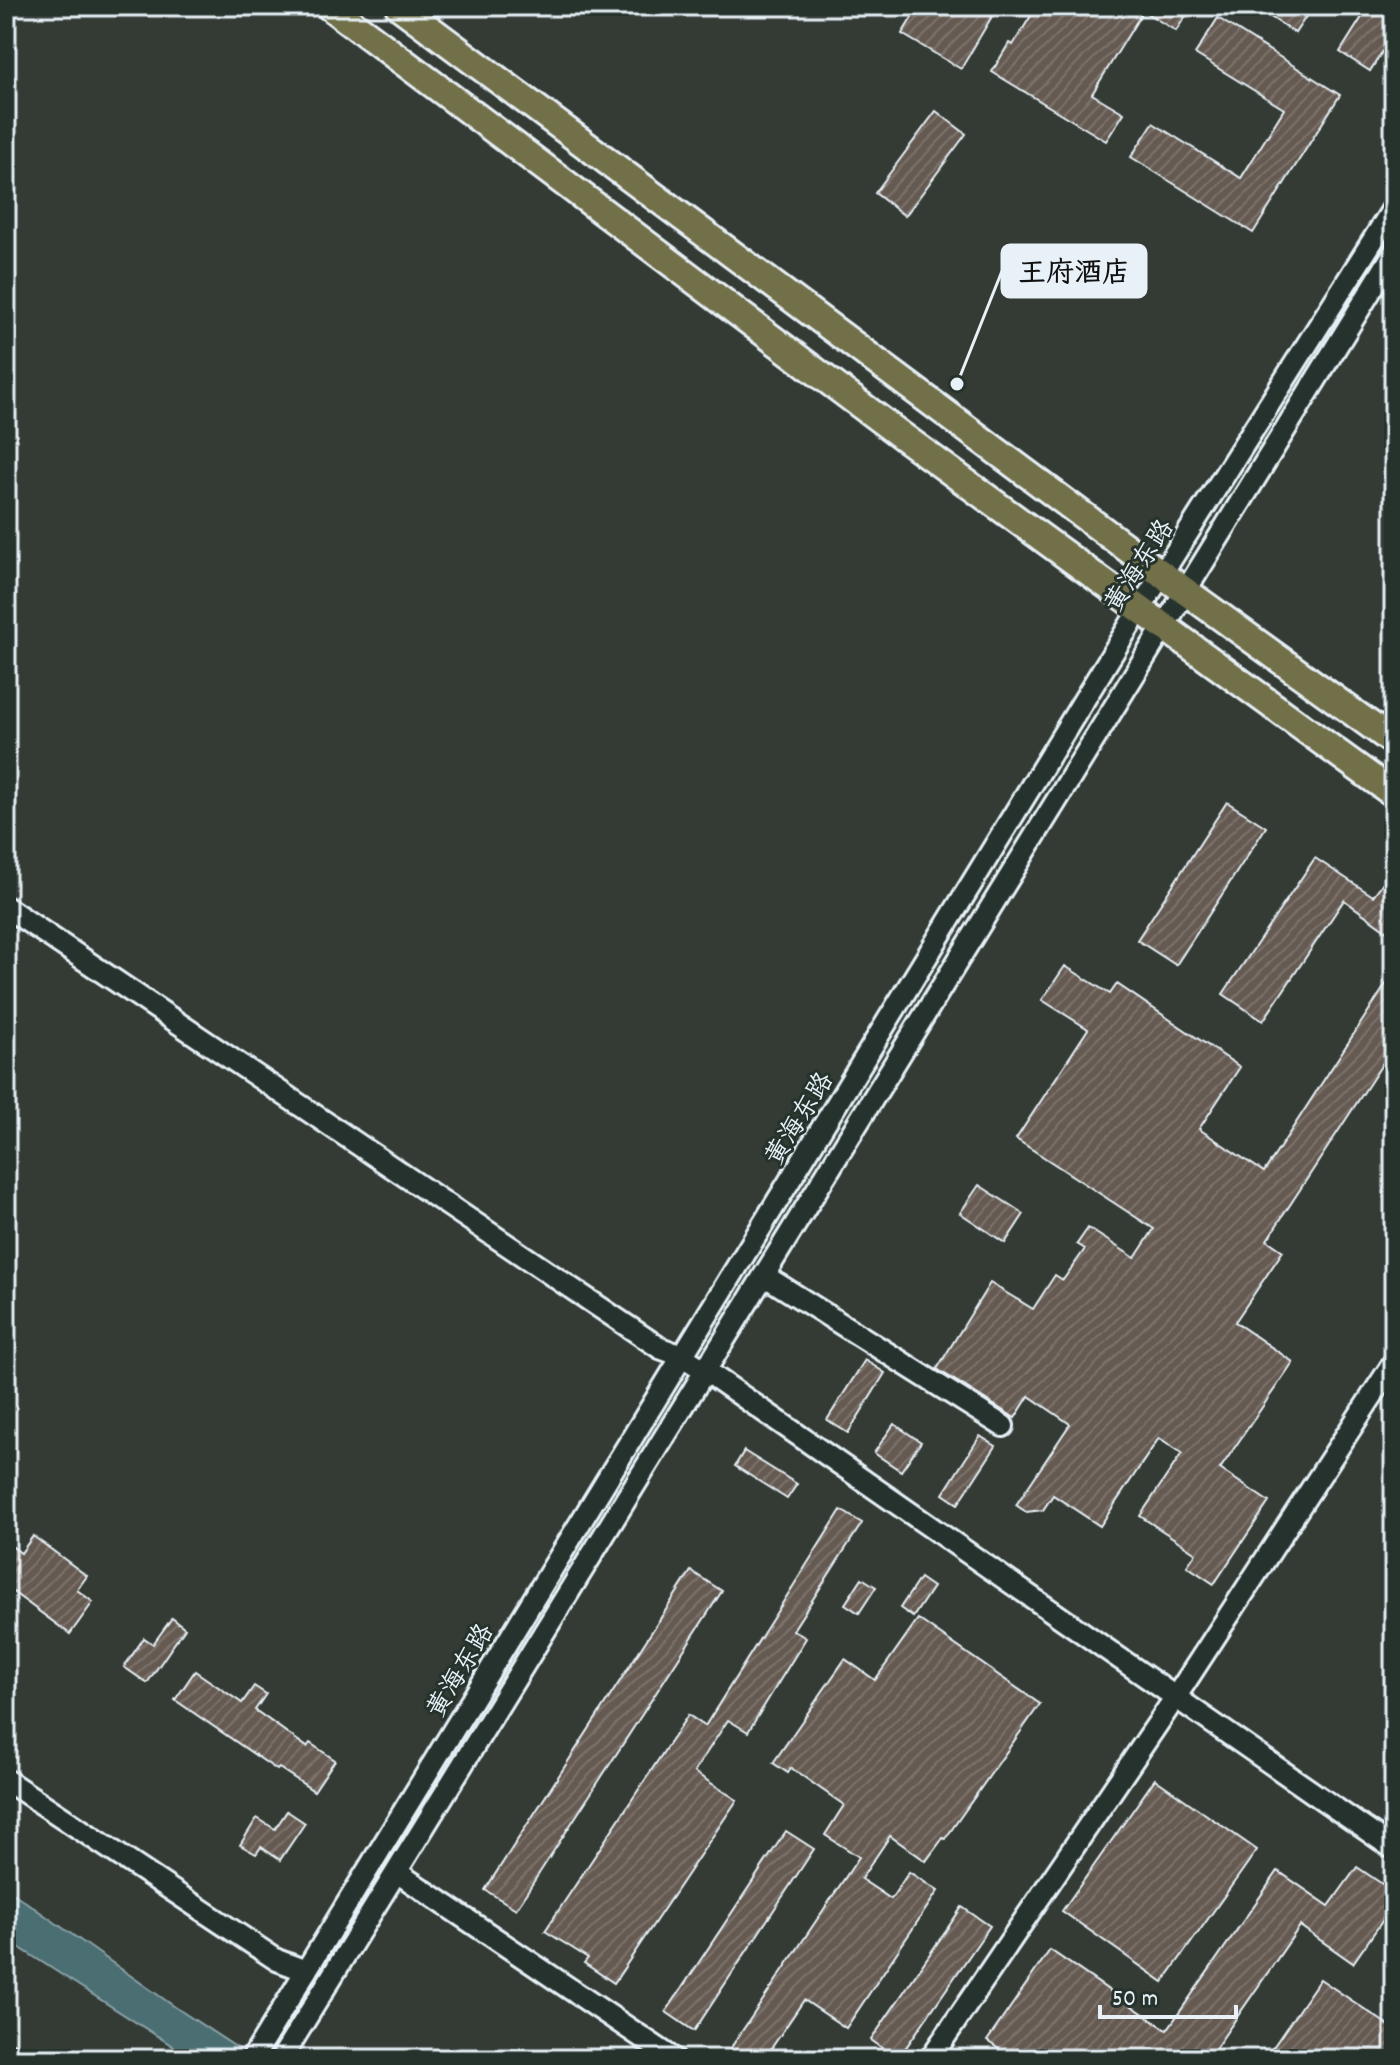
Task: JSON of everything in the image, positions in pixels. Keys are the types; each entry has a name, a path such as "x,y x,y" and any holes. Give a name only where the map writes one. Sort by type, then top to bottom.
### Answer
{"main road":[{"path":"329,6 902,436 1394,794"},
{"path":"399,6 1163,575 1394,742"}],"street":[{"name":"黄海东路","path":"256,2052 1139,610 1394,207"},
{"name":"黄海东路","path":"281,2059 1394,253"},
{"path":"6,907 660,1348 682,1356 706,1371 1394,1849"},
{"path":"765,1276 1003,1426"},
{"path":"930,2059 1175,1698 1394,1362"},
{"path":"6,1780 277,1960 306,1971"},
{"path":"398,1873 674,2059"},
{"path":"6,2053 17,2059"}],"water":[{"path":"6,1888 254,2059 193,2059 6,1939"}],"building":[{"path":"919,6 998,6 961,69 902,34"},
{"path":"1037,6 1192,6 1176,31 1143,11 1092,94 1124,113 1106,141 992,72"},
{"path":"1254,6 1313,6 1295,33"},
{"path":"1369,6 1394,6 1394,33 1370,71 1340,52"},
{"path":"1218,18 1340,95 1253,233 1131,157 1153,123 1241,178 1284,109 1195,54"},
{"path":"936,111 966,134 905,216 875,193"},
{"path":"1227,802 1266,827 1176,965 1137,940"},
{"path":"1315,858 1373,896 1394,867 1394,936 1344,900 1263,1021 1223,994"},
{"path":"1065,966 1110,994 1117,984 1240,1067 1199,1129 1264,1172 1394,972 1394,1046 1267,1240 1283,1251 1235,1322 1293,1362 1220,1469 1269,1502 1214,1584 1187,1566 1196,1553 1140,1516 1182,1453 1159,1438 1100,1526 1053,1495 1043,1510 1026,1512 1016,1505 1070,1424 1029,1396 1015,1418 937,1369 990,1283 1033,1309 1055,1275 1063,1280 1085,1249 1077,1244 1088,1228 1135,1258 1154,1229 1016,1139 1088,1029 1042,1000"},
{"path":"979,1185 1024,1214 1005,1243 960,1213"},
{"path":"865,1360 885,1373 848,1433 827,1420"},
{"path":"894,1424 921,1442 901,1471 874,1453"},
{"path":"980,1436 996,1446 958,1504 943,1494"},
{"path":"744,1451 797,1484 787,1499 735,1466"},
{"path":"841,1510 862,1523 793,1630 806,1638 748,1732 728,1720 694,1772 737,1800 614,1983 584,1963 588,1958 545,1931 688,1715 705,1726"},
{"path":"33,1536 87,1576 77,1590 93,1602 70,1634 6,1587 6,1542 21,1553"},
{"path":"691,1571 722,1591 516,1909 485,1890"},
{"path":"862,1578 876,1587 859,1613 845,1604"},
{"path":"920,1578 933,1587 913,1617 900,1608"},
{"path":"172,1618 185,1628 147,1683 124,1667 144,1638 153,1644"},
{"path":"918,1619 1040,1704 945,1839 926,1861 890,1836 861,1879 891,1899 909,1872 938,1891 846,2028 804,2000 764,2059 739,2059 728,2052 859,1857 825,1835 844,1805 791,1768 788,1773 773,1763 845,1659 875,1680"},
{"path":"195,1671 242,1703 254,1686 266,1694 255,1710 307,1747 310,1743 335,1760 314,1791 279,1768 277,1770 175,1700"},
{"path":"1155,1779 1257,1850 1163,1982 1062,1911"},
{"path":"287,1811 305,1823 280,1860 261,1847 256,1854 240,1845 257,1818 275,1829"},
{"path":"786,1831 814,1849 694,2031 666,2012"},
{"path":"1357,1867 1394,1892 1394,1904 1353,1963 1300,1926 1208,2059 1014,2059 987,2041 1050,1950 1167,2030 1278,1871 1329,1906"},
{"path":"962,1907 990,1926 898,2059 871,2040"},
{"path":"1320,1979 1394,2029 1394,2059 1265,2059"}],"place":[{"name":"王府酒店","path":"957,384"}]}
